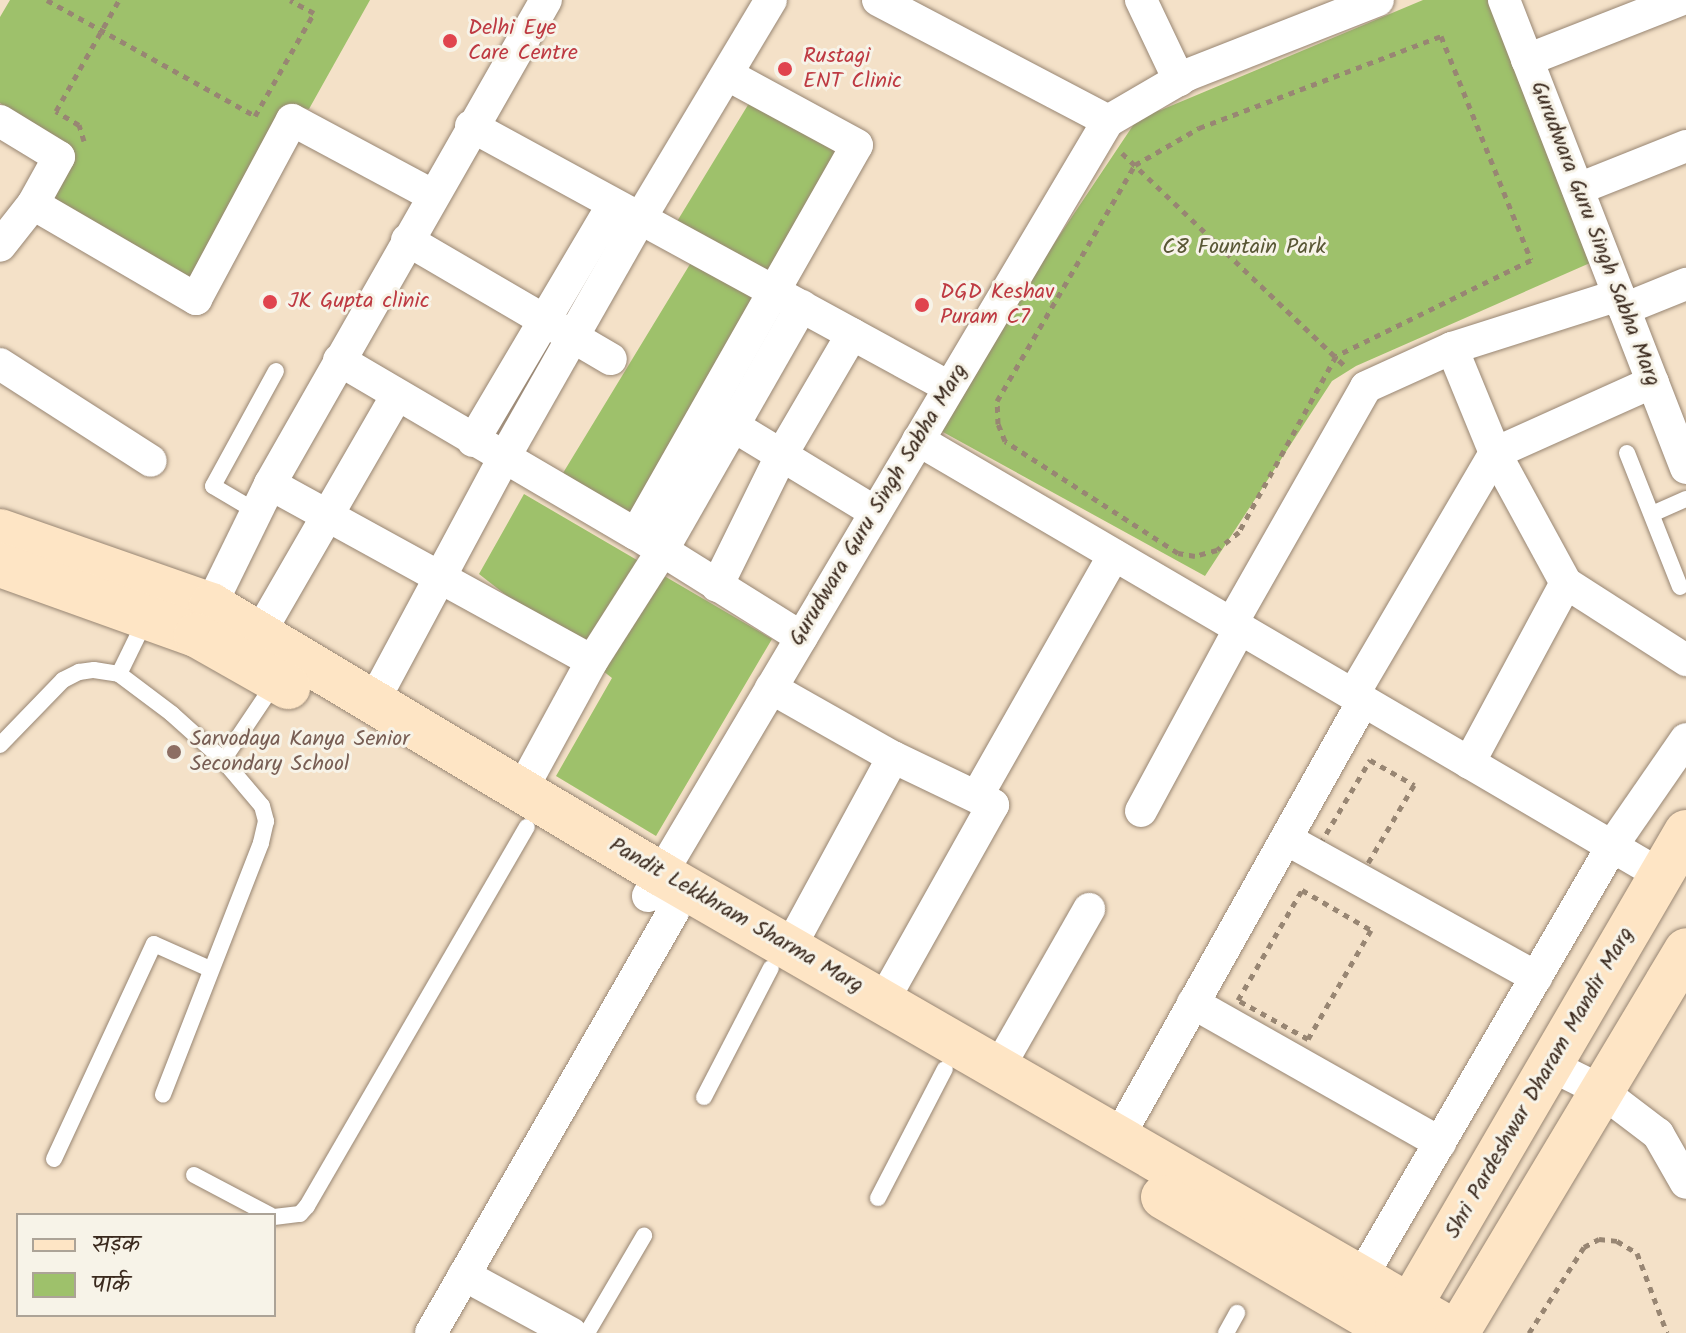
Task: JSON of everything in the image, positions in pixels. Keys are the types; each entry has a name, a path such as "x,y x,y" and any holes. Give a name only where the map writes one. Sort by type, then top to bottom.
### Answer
{"main road":[{"name":"Pandit Lekkhram Sharma Marg","path":"0,531 203,620 259,634 372,704 524,809 661,894 780,958 883,1001 1362,1276 1398,1326"},
{"name":"Pandit Lekkhram Sharma Marg","path":"0,565 147,618 203,620 276,679 524,809"},
{"name":"Shri Pardeshwar Dharam Mandir Marg","path":"1398,1326 1686,832"},
{"path":"1457,1333 1686,950"},
{"name":"Pandit Lekkhram Sharma Marg","path":"780,958 945,1069 1398,1326 1457,1333"}],"street":[{"path":"203,620 264,498 339,360 546,0"},
{"path":"473,441 545,321 728,75 771,0"},
{"path":"878,0 1108,121"},
{"path":"1141,0 1179,80"},
{"name":"Gurudwara Guru Singh Sabha Marg","path":"1504,0 1685,462"},
{"path":"1527,60 1680,0"},
{"name":"Gurudwara Guru Singh Sabha Marg","path":"431,1333 771,688 1108,121 1179,80 1369,2"},
{"path":"524,809 649,542 706,411 857,145 728,75"},
{"path":"33,204 196,299 292,120 432,195"},
{"path":"0,121 59,157 33,204 0,246"},
{"path":"471,126 949,387"},
{"path":"1578,189 1686,146"},
{"path":"372,704 504,458 575,337 627,210"},
{"path":"407,240 611,359"},
{"path":"1141,811 1236,626 1366,387 1452,348 1686,284"},
{"path":"649,542 736,426 802,306"},
{"path":"717,586 782,454 852,334"},
{"path":"1452,348 1495,453 1566,583 1686,660"},
{"path":"339,360 649,542 801,637"},
{"path":"0,364 151,461"},
{"path":"1119,1136 1286,839 1358,698 1495,453 1653,382"},
{"path":"259,634 397,395"},
{"path":"706,411 736,426 875,512"},
{"path":"918,440 1661,875"},
{"path":"264,498 329,517 592,661"},
{"path":"977,796 1114,555"},
{"path":"1469,763 1566,583"},
{"path":"771,688 893,757 993,805 883,1001"},
{"path":"1362,1276 1612,846 1686,739"},
{"path":"780,958 893,757"},
{"path":"1286,839 1536,977"},
{"path":"999,1067 1089,909"},
{"path":"1193,1003 1440,1143"},
{"path":"1552,1066 1600,1090 1658,1134 1686,1183"},
{"path":"464,1275 571,1333"}],"lane":[{"path":"264,498 213,486 276,371"},
{"path":"1627,453 1680,587"},
{"path":"1652,514 1686,499"},
{"path":"119,674 147,618"},
{"path":"0,745 63,680 79,672 94,670 119,674 172,714 223,760 262,806 266,821 261,843 163,1095"},
{"path":"223,760 276,679"},
{"path":"276,1216 300,1214 307,1206 524,809"},
{"path":"54,1159 154,944 210,969"},
{"path":"704,1097 780,958"},
{"path":"878,1198 945,1069"},
{"path":"194,1175 266,1213"},
{"path":"587,1333 644,1236"},
{"path":"1226,1333 1237,1313"}],"path":[{"path":"47,0 255,116 314,13 290,0"},
{"path":"84,143 79,125 56,111 119,0"},
{"path":"1441,36 1531,260 1336,356 1239,532 1217,550 1195,556 1178,553 1005,441 998,424 997,401 1135,165 1199,128 1441,36"},
{"path":"1135,165 1336,356"},
{"path":"1370,760 1414,785 1364,870 1320,844 1344,804 1370,760"},
{"path":"1302,890 1371,930 1308,1039 1238,1000 1282,923 1302,890"},
{"path":"1529,1333 1584,1247 1599,1239 1617,1241 1637,1253 1667,1333"}],"green space":[{"path":"10,0 370,0 309,109 285,106 194,286 50,201 73,152 0,103 0,17"},
{"name":"C8 Fountain Park","path":"1423,0 1490,0 1590,263 1356,366 1332,381 1205,576 932,426 1140,115 1161,110"},
{"path":"751,100 844,148 633,516 563,473 698,251 673,228"},
{"path":"524,494 772,639 656,836 556,776 612,678 479,574"}],"place":[{"name":"Delhi Eye Care Centre","path":"450,41"},
{"name":"Rustagi ENT Clinic","path":"785,69"},
{"name":"JK Gupta clinic","path":"270,302"},
{"name":"DGD Keshav Puram C7","path":"922,305"},
{"name":"Sarvodaya Kanya Senior Secondary School","path":"174,752"}]}
